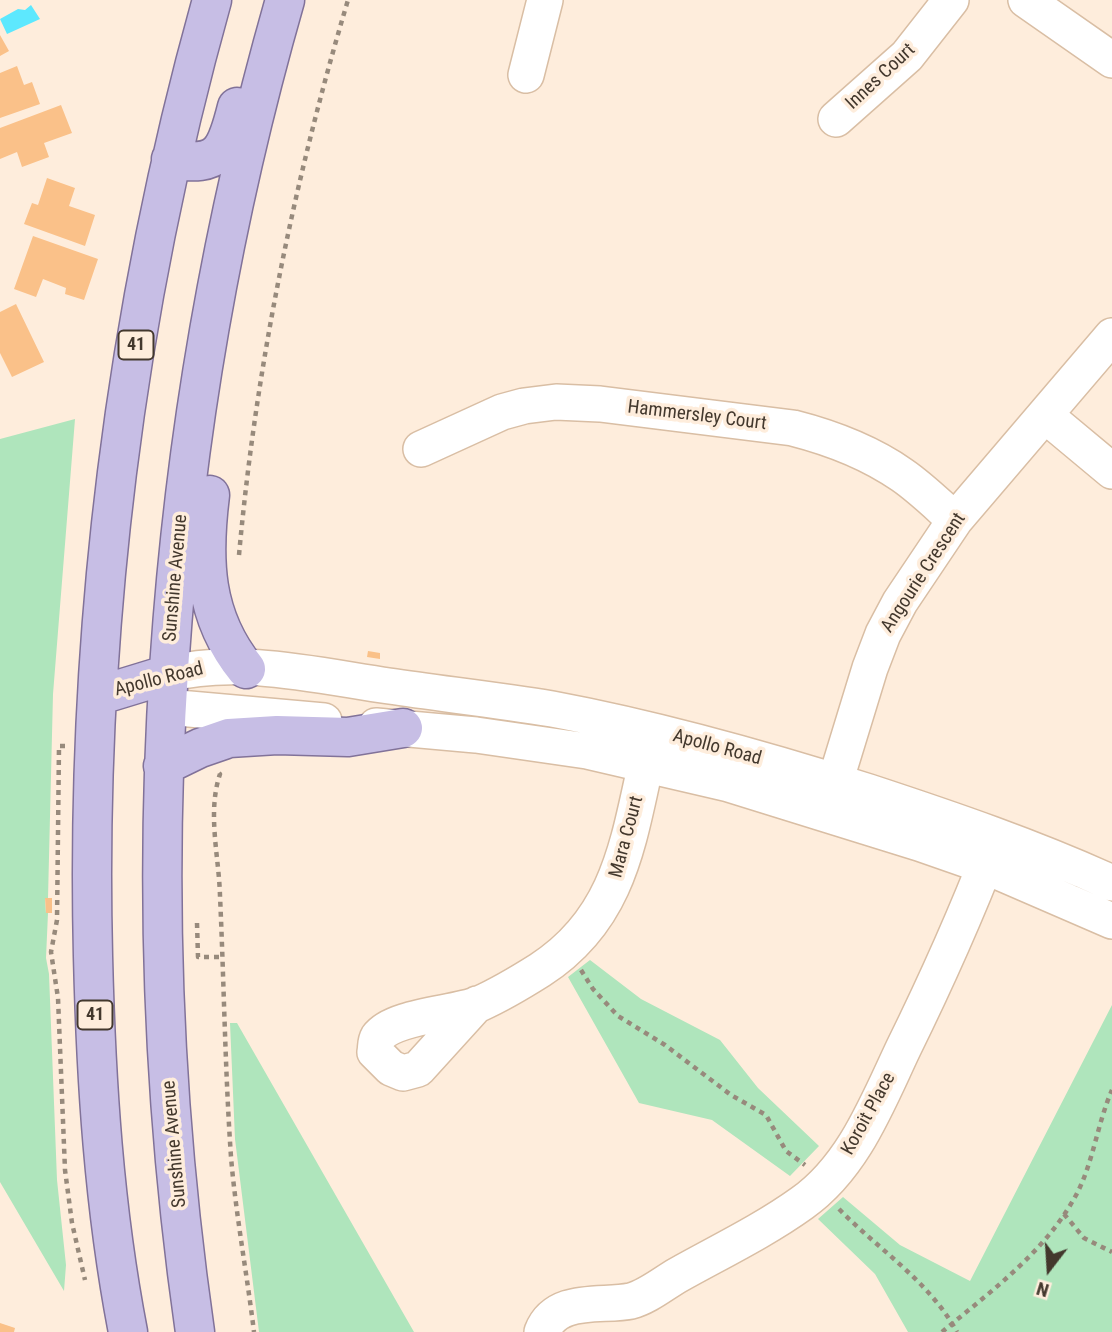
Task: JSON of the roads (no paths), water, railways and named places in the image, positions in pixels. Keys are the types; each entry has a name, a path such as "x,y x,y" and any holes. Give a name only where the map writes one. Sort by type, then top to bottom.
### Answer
{"main road":[{"name":"41","path":"128,1332 110,1220 97,1066 91,902 97,696 105,582 122,435 142,303 171,159 212,0"},
{"path":"171,159 201,163 218,153 226,142 266,0"},
{"name":"Sunshine Avenue","path":"195,1332 176,1168 164,1003 163,766 168,691 184,498 217,290 249,134 285,0"},
{"path":"217,290 219,428 205,557 211,600 219,626 230,648 246,669"},
{"name":"Apollo Road","path":"97,696 168,691"},
{"path":"163,766 200,748 229,738 264,735 348,737 403,728"}],"street":[{"path":"526,75 545,0"},
{"name":"Innes Court","path":"836,119 907,56 951,0"},
{"path":"1026,0 1112,60"},
{"name":"Angourie Crescent","path":"831,797 855,714 883,634 900,602 955,520 1112,336"},
{"name":"Hammersley Court","path":"421,449 502,412 556,402 600,404 793,428 823,436 877,460 903,476 955,520"},
{"path":"1045,415 1112,471"},
{"name":"Apollo Road","path":"168,691 200,667 246,669 326,677 550,709 650,747 831,797 991,851 1112,883"},
{"name":"Apollo Road","path":"168,691 403,728 587,751 650,747"},
{"name":"Mara Court","path":"477,1004 540,970 567,949 595,919 614,886 624,858 650,747"},
{"name":"Apollo Road","path":"991,851 1112,920"},
{"name":"Koroit Place","path":"542,1332 554,1314 570,1307 634,1300 786,1213 820,1188 845,1159 870,1118 942,969 991,851"},
{"name":"Koroit Place","path":"613,1332 634,1300"}],"water":[{"path":"31,5 40,19 7,34 0,19"}]}
